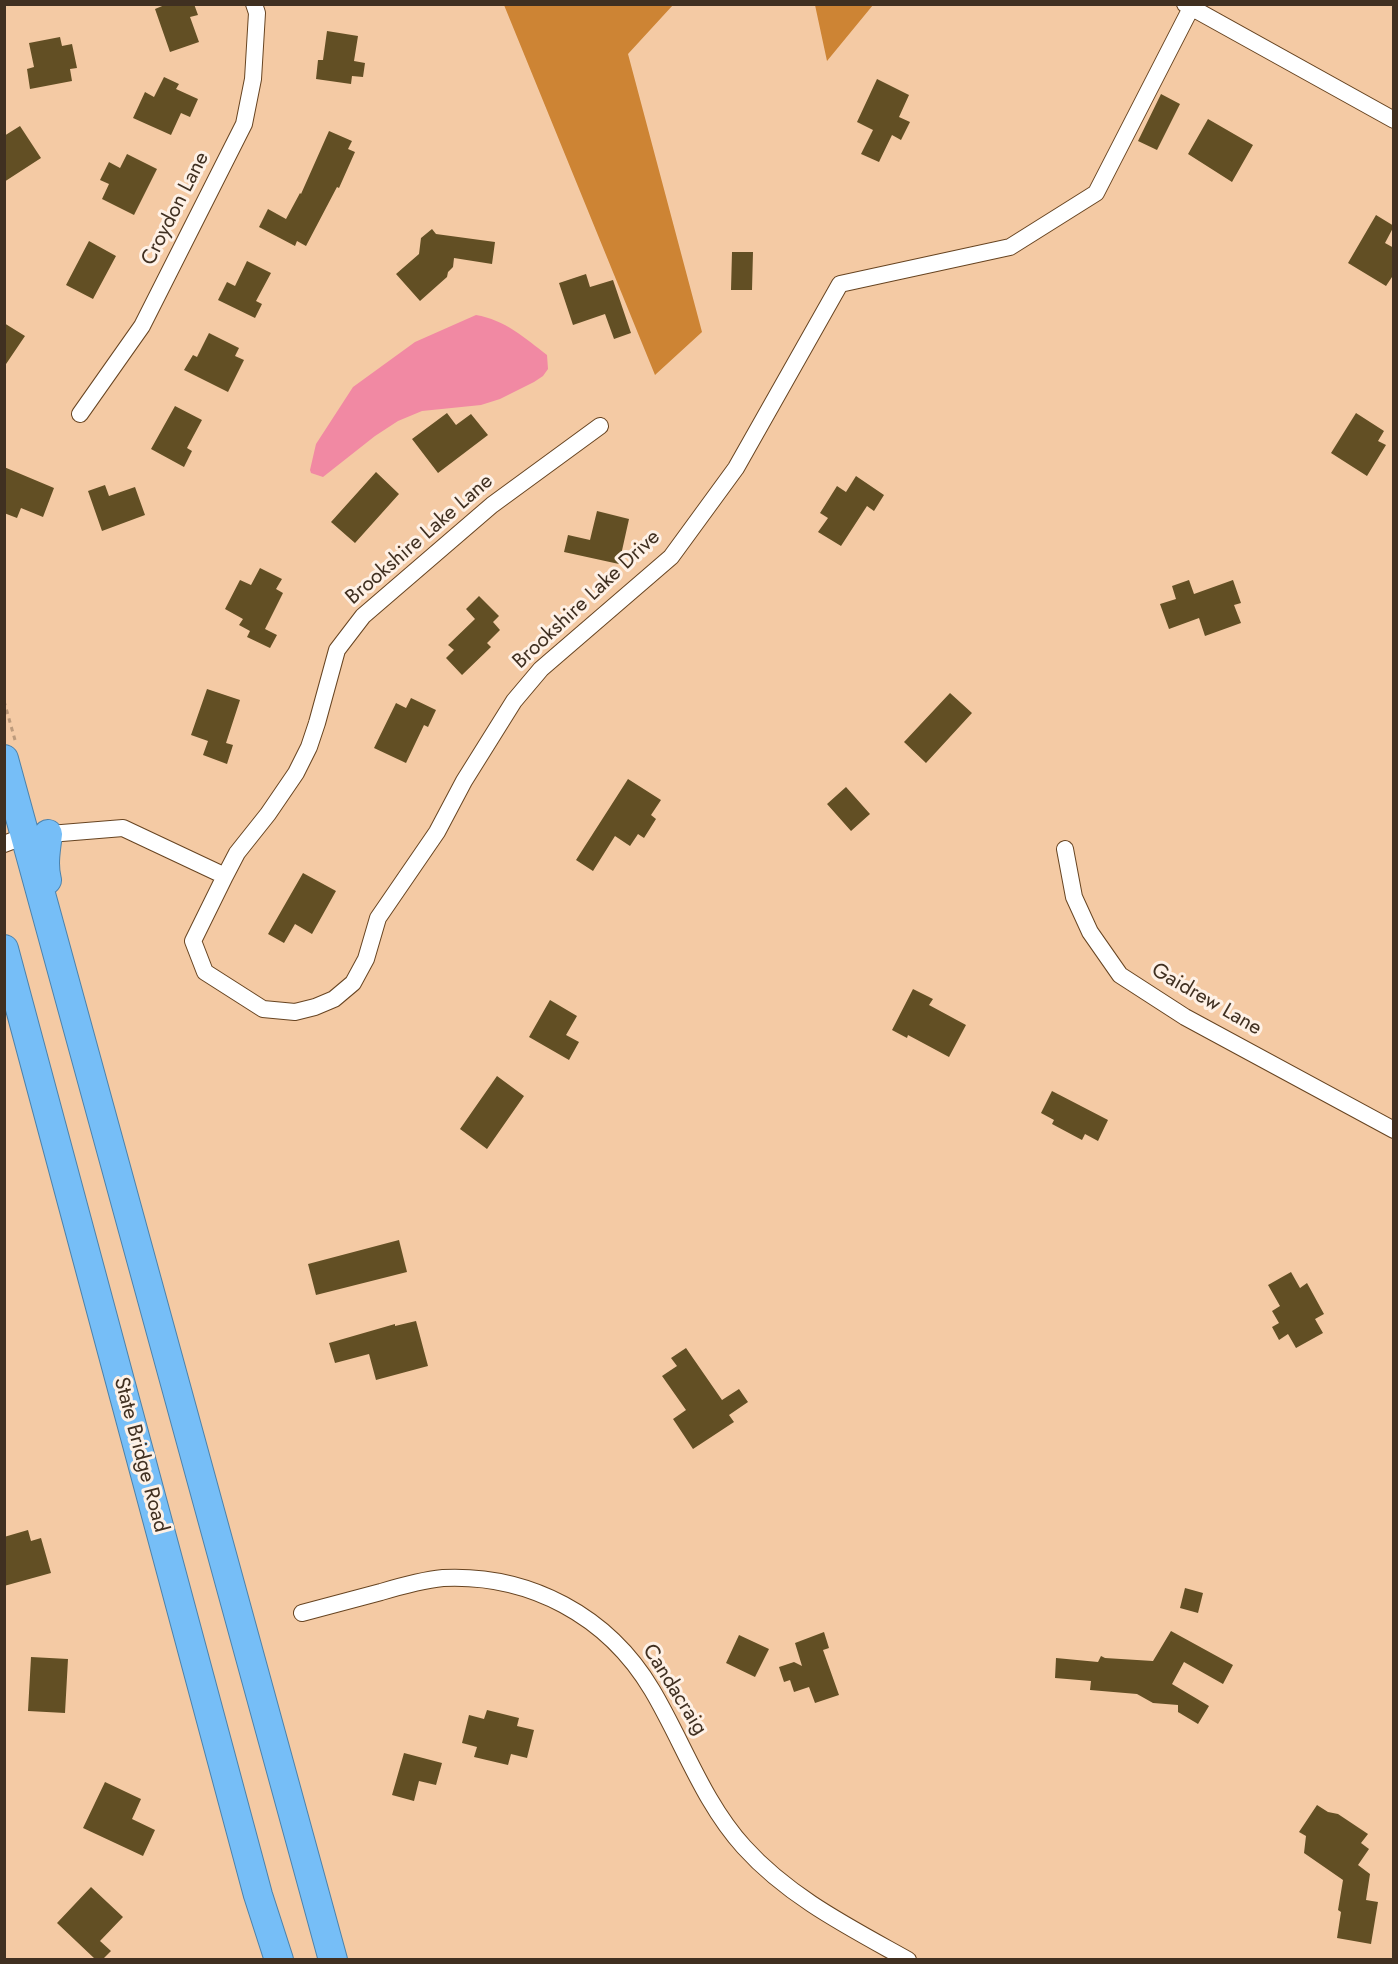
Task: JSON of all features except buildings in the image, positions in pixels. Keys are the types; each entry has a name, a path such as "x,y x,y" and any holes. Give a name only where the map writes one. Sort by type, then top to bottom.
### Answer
{"highway":[{"path":"4,759 333,1959"},
{"name":"State Bridge Road","path":"4,949 258,1895 279,1959"}],"street":[{"name":"Croydon Lane","path":"80,414 142,326 244,124 253,79 257,13 254,4"},
{"path":"1188,6 1394,120"},
{"name":"Brookshire Lake Drive","path":"225,876 193,941 205,972 263,1009 276,1012 296,1012 315,1007 334,999 353,983 366,959 378,918 437,832 464,781 514,701 540,669 671,557 736,468 840,284 1010,247 1096,193 1188,6"},
{"name":"Brookshire Lake Lane","path":"225,876 237,853 268,814 296,773 309,747 337,650 363,616 492,505 600,426"},
{"path":"26,838 123,828 225,876"},
{"name":"Gaidrew Lane","path":"1065,849 1074,897 1090,932 1120,975 1185,1017 1394,1130"},
{"name":"Candacraig","path":"302,1613 408,1584 442,1578 475,1578 509,1583 541,1593 572,1608 605,1632 636,1665 652,1690 718,1813 742,1845 770,1875 811,1905 908,1959"}],"shaded area":[{"path":"815,4 873,5 827,61"},
{"path":"504,5 673,5 628,54 702,332 655,375"},
{"path":"476,315 505,325 547,355 548,369 543,376 500,399 481,405 422,411 398,421 323,477 311,473 316,444 353,387 415,342"}]}
